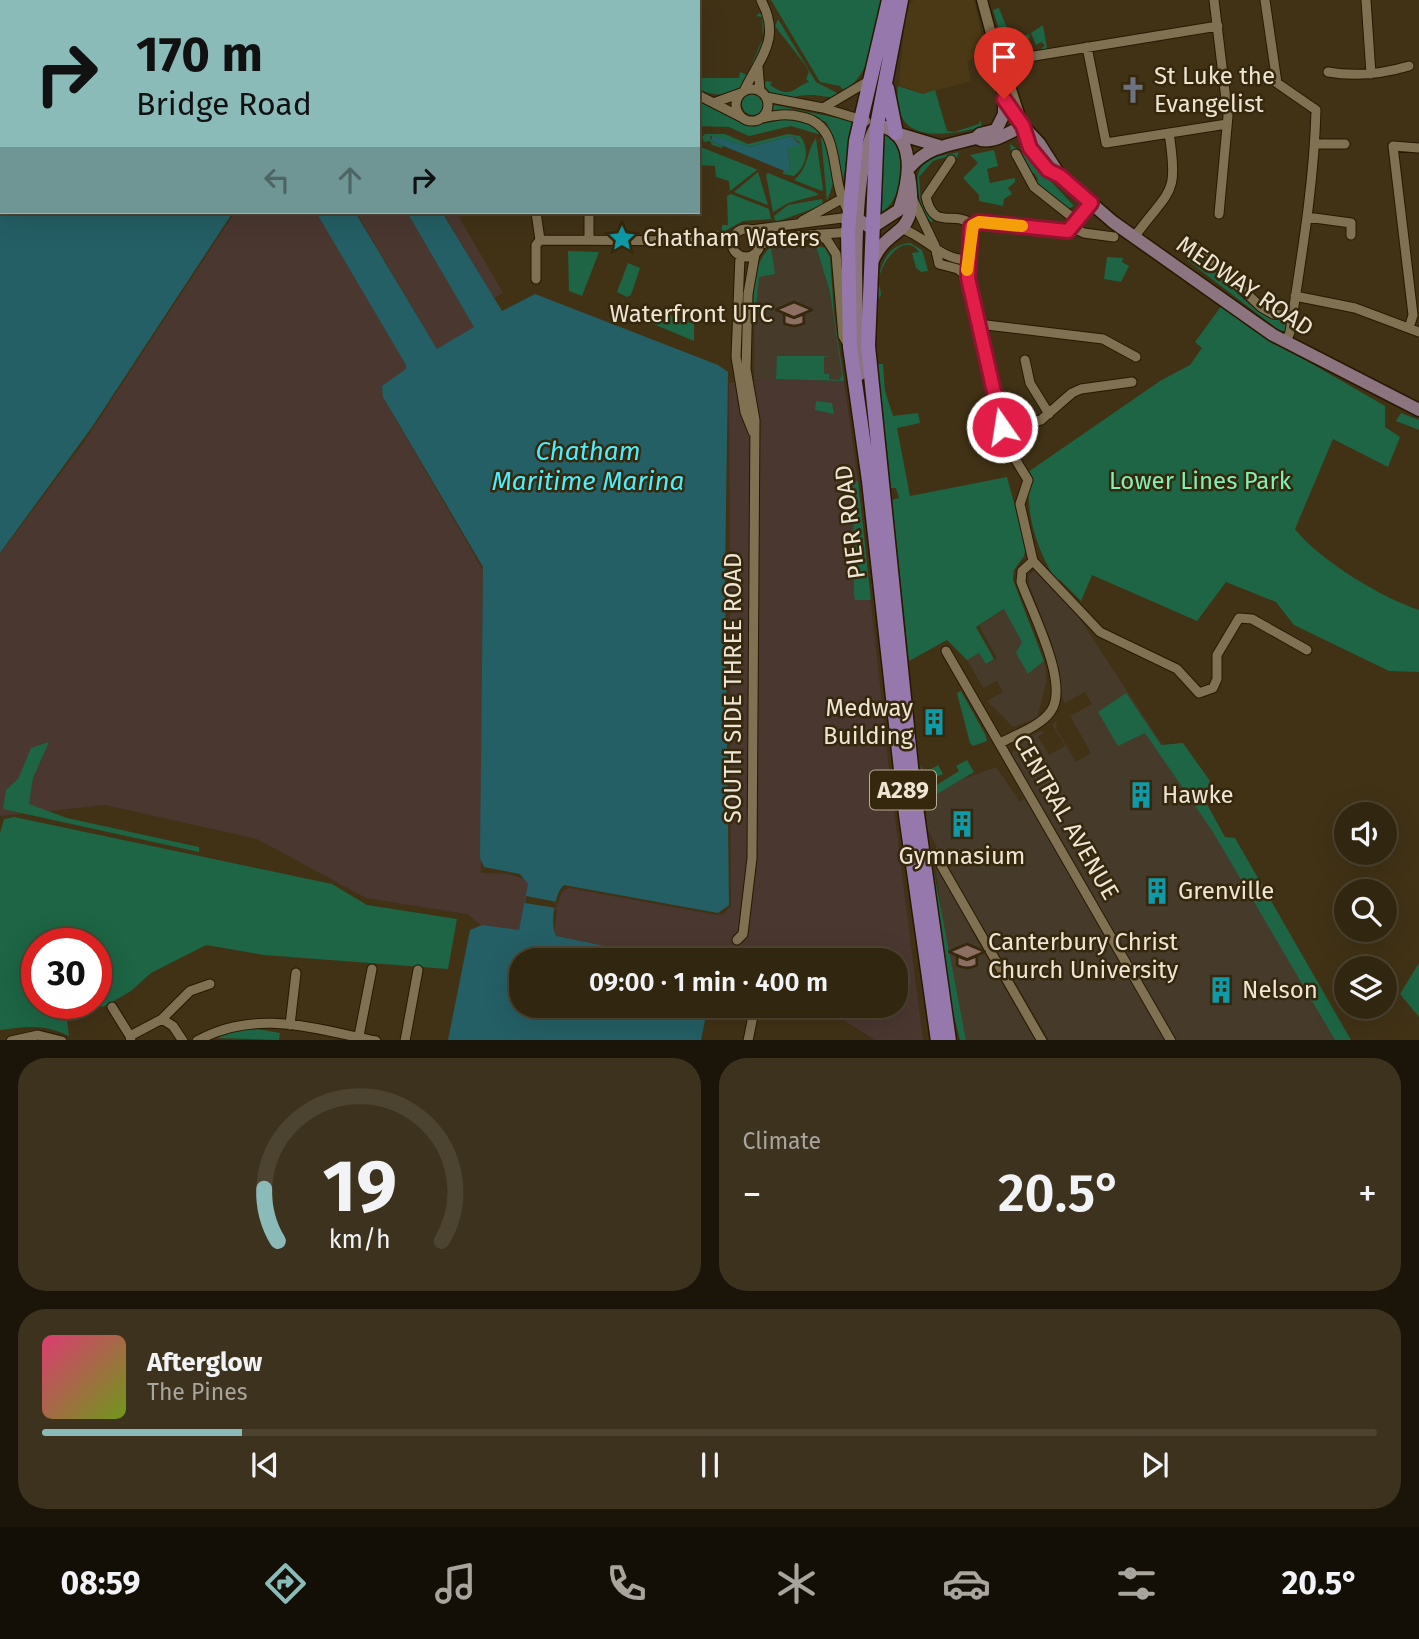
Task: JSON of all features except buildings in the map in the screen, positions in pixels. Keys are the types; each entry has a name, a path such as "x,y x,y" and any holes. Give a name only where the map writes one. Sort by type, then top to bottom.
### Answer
{"main road":[{"name":"PIER ROAD","path":"889,0 861,119 850,347 862,427 906,815 937,1040"},
{"name":"PIER ROAD","path":"901,0 886,84 855,220 869,272 870,375 913,786 949,1040"},
{"path":"869,272 878,251 903,229 911,213 909,172 902,141 896,133 886,84"},
{"path":"1000,132 1004,99"},
{"path":"862,427 855,220 867,143 877,125 939,146"},
{"path":"855,220 896,214 909,172 924,153 939,146 976,138 982,142 1000,132 1023,126"},
{"name":"MEDWAY ROAD","path":"1023,126 1030,148 1048,170 1060,176 1135,236 1286,342 1419,410"},
{"name":"MEDWAY ROAD","path":"1023,126 1039,143 1060,176"},
{"path":"1000,132 1030,148"},
{"path":"941,984 955,1040"}],"street":[{"path":"742,117 736,106 758,67 771,32 768,13 761,0"},
{"name":"MEDWAY ROAD","path":"982,0 1001,71 1007,80 1023,126"},
{"path":"1214,0 1227,124 1219,214"},
{"path":"1265,0 1276,82 1316,109 1316,144 1307,218 1293,316 1286,342"},
{"path":"1366,0 1371,74"},
{"path":"1028,57 1218,26"},
{"path":"1087,47 1107,144 1227,124"},
{"path":"1328,72 1353,76 1409,66"},
{"path":"758,67 767,110 759,119"},
{"name":"MEDWAY ROAD","path":"1001,71 999,83 1004,99 1023,126"},
{"path":"823,108 860,89 871,79"},
{"path":"716,102 743,92 763,94 823,108 877,125"},
{"path":"700,96 750,121 792,115 812,119 825,127 855,220"},
{"path":"1135,236 1160,208 1171,186 1174,169 1168,132"},
{"path":"1316,144 1345,144"},
{"path":"1409,328 1413,315 1393,146 1419,148"},
{"path":"1016,154 1034,187 1084,233 1114,237"},
{"path":"951,160 928,191 926,201 938,217 968,221 973,225"},
{"path":"855,220 863,176"},
{"path":"912,197 939,264 958,269 968,278"},
{"path":"973,225 979,222 1068,231 1091,203"},
{"path":"536,214 540,240 536,245 536,279"},
{"path":"589,214 589,240"},
{"path":"801,222 818,223 842,218 855,220"},
{"path":"1307,218 1351,223 1351,235"},
{"path":"540,240 714,241 733,237 741,230 801,222 855,220"},
{"path":"714,241 733,248 740,256 757,250 777,237 818,234 855,220"},
{"path":"973,225 967,260 968,278 1002,428 1012,453 1028,480 1020,504 1033,561 1100,632 1177,669 1199,692 1213,688 1217,679 1217,654 1239,618 1252,619 1307,650"},
{"path":"903,229 924,238 935,251 967,260"},
{"path":"751,230 757,234 757,250"},
{"path":"818,234 832,245 836,254 843,336 850,347"},
{"path":"733,237 733,248"},
{"name":"MEDWAY ROAD","path":"1195,245 1263,309 1293,316"},
{"name":"SOUTH SIDE THREE ROAD","path":"741,350 748,283 757,250"},
{"name":"SOUTH SIDE THREE ROAD","path":"737,940 744,926 752,858 754,434 745,412 740,256"},
{"path":"1295,296 1355,308 1419,332"},
{"path":"978,324 1103,339 1136,356"},
{"path":"1025,360 1030,383 1049,414"},
{"path":"1002,428 1035,422 1081,389 1132,382"},
{"path":"1000,743 1048,715 1056,699 1048,652 1021,582 1022,571 1033,561"},
{"name":"CENTRAL AVENUE","path":"946,651 1170,1040"},
{"path":"941,865 956,855"},
{"path":"936,856 1041,1040"},
{"path":"211,1037 243,1023 290,1025 358,1039 372,969"},
{"path":"405,1040 418,970"},
{"path":"290,1025 296,973"},
{"path":"112,1007 130,1038 162,1019 190,990 210,985"},
{"path":"748,1040 752,1018"},
{"path":"162,1019 173,1026 182,1040"},
{"path":"17,1040 38,1035 58,1040"}],"shaded area":[{"path":"914,0 974,0 985,50 967,62 971,81 923,94 899,85 905,20 909,5"},
{"path":"234,214 317,214 408,367 384,399 483,570 481,873 508,874 525,879 529,882 530,898 558,904 562,892 569,888 716,915 724,914 731,906 729,383 776,379 844,381 923,1040 875,1040 840,1018 908,1018 908,948 601,948 553,939 557,910 529,904 525,924 516,932 481,925 467,914 366,898 257,839 105,805 0,816 0,554 84,442"},
{"path":"357,214 409,214 468,314 494,298 496,303 470,318 477,329 440,350"},
{"path":"444,214 457,214 503,293 494,298"},
{"name":"Waterfront UTC","path":"778,245 779,248 816,246 830,295 844,381 754,380 755,283 764,253"},
{"path":"1035,570 1061,590 1161,743 1245,874 1342,1040 1049,1040 978,919 970,928 1035,1040 966,1040 945,936 933,850 937,847 927,828 926,793 996,767 1020,802 1024,799 1004,761 1029,736 1041,731 1045,732 1038,737 1049,755 1065,746 1052,724 1057,721 1056,728 1076,762 1091,753 1070,716 1092,704 1085,692 1065,703 1063,700 1051,641 1029,585 1029,575"},
{"path":"1005,609 1022,642 1028,674 1044,661 1046,671 1046,683 1037,718 1013,727 987,701 1003,692 997,681 983,688 967,660 979,652 986,664 997,658 979,626"}],"green space":[{"path":"771,0 881,0 872,50 854,83 844,91 840,86 820,82"},
{"path":"999,8 1012,41 1029,34 1030,38 1005,48 993,10"},
{"path":"759,13 764,15 763,37 762,17 756,16"},
{"path":"778,19 816,82 843,96 780,98 769,92 764,85 766,81 772,82 770,85 783,92 792,91 809,82 806,79 809,72 806,66 775,26"},
{"path":"1043,25 1047,49 1041,49 1045,45 1041,42 1036,45 1031,33"},
{"path":"763,39 753,70 740,88 723,95 700,90 700,78 739,78 740,72 747,75"},
{"path":"898,86 923,94 935,90 947,131 954,132 979,124 980,120 982,127 951,133 936,134 911,127 903,118 898,105"},
{"path":"753,93 761,96 764,104 761,112 753,115 745,112 742,104 745,96"},
{"path":"700,101 747,125 787,118 813,123 824,131 818,134 791,126 749,136 729,127 700,126"},
{"path":"774,105 852,121 843,183 837,171 826,122 804,114 772,111"},
{"path":"705,134 725,134 748,144 788,134 800,136 806,157 794,176 783,174 784,170 790,171 788,148 800,143 792,136 750,147 710,136 711,141 723,146 722,148 712,145 710,141 704,142 702,137"},
{"path":"826,134 833,184 827,201 821,137"},
{"path":"886,134 898,151 900,176 893,200 887,208 878,213 883,135"},
{"path":"816,138 822,191 794,180 805,165"},
{"path":"1010,144 1026,155 1074,206 1066,210 1035,183 1038,179 1034,173 1029,175 1017,150 1011,151"},
{"path":"700,147 757,170 730,191 729,181 716,177 715,166 700,165"},
{"path":"994,150 998,166 987,169 990,183 1015,178 1015,182 1008,188 1012,194 1004,199 1003,206 979,201 979,195 963,178 978,163 970,155"},
{"path":"959,152 956,159 949,156 933,161 919,177 921,202 933,221 931,222 923,208 920,200 918,174 930,159"},
{"path":"758,172 768,205 734,192"},
{"path":"768,173 818,195 788,203 773,212 766,175"},
{"path":"731,194 769,209 771,219 743,221 723,232 700,232 722,231 722,225 728,225 727,196"},
{"path":"822,199 823,205 776,222 774,216 788,205"},
{"path":"910,243 922,250 928,271 921,272 916,268 912,253 919,252 913,246 900,247 894,251 881,272 881,295 876,303 879,274 886,257 900,245"},
{"path":"815,245 825,248 830,257 834,314 844,381 776,379 777,356 829,356 824,357 824,374 829,374 829,379 840,380 842,374 830,293 816,246 798,246"},
{"path":"771,247 775,274 759,277 756,309 762,311 755,311 755,277 761,260"},
{"path":"1199,247 1227,282 1249,303 1274,317 1288,320 1285,331 1280,331 1187,260"},
{"path":"568,251 599,252 582,296 569,291"},
{"path":"1107,257 1123,258 1122,262 1129,266 1121,282 1104,279"},
{"path":"628,263 640,268 631,295 627,297 617,292"},
{"name":"Lower Lines Park","path":"1222,305 1288,350 1385,406 1385,427 1400,437 1388,467 1333,439 1295,529 1319,553 1352,577 1387,597 1419,610 1419,672 1389,671 1294,625 1276,602 1226,582 1197,621 1092,575 1081,601 1059,579 1061,590 1052,575 1039,547 1031,520 1028,472 1160,381 1190,365 1202,348 1195,342"},
{"path":"656,310 673,316 675,310 681,312 678,318 694,324 694,341 651,323"},
{"path":"878,364 883,364 885,391 893,416 918,413 920,423 897,428 910,496 1007,477 1026,547 1024,556 1014,570 1013,580 1044,661 1028,674 1016,653 1022,642 1004,609 976,627 994,659 986,664 979,653 967,660 947,640 909,661 892,500 899,498 896,488 891,488"},
{"path":"816,401 832,403 834,414 815,410"},
{"path":"1401,413 1419,420 1419,430 1396,421"},
{"path":"853,481 858,481 871,600 855,600 854,595"},
{"path":"961,691 987,741 973,746 970,743 957,693"},
{"path":"1126,693 1161,745 1183,743 1210,781 1204,799 1225,837 1235,838 1334,1010 1334,1019 1339,1019 1351,1040 1335,1040 1213,832 1145,733 1118,746 1098,712"},
{"path":"49,742 33,778 29,804 67,818 199,847 199,852 3,809 6,790 18,779 31,748"},
{"path":"967,760 974,772 927,800 927,791 959,771 956,766"},
{"path":"920,765 925,773 938,765 943,774 924,782"},
{"path":"14,817 332,884 367,905 457,919 448,969 264,955 206,945 151,973 131,991 112,1002 112,928 21,928 21,1019 67,1019 69,1036 52,1029 35,1027 0,1030 0,833 4,819"},
{"path":"928,841 966,1040 960,1040 946,984 926,842"},
{"path":"1419,963 1419,1017 1400,994"},
{"path":"245,1027 280,1033 279,1040 216,1038"}],"water":[{"path":"712,136 750,147 792,136 800,145 788,148 790,171 787,172 711,141"},
{"path":"0,214 232,214 92,427 0,553"},
{"name":"Chatham Maritime Marina","path":"317,214 356,214 437,349 474,327 408,214 443,214 502,311 535,294 718,365 728,372 725,575 729,905 718,913 564,885 554,910 553,925 556,936 615,948 509,948 509,1018 706,1018 701,1040 448,1040 470,930 482,925 519,930 528,884 520,874 484,867 480,858 483,567 383,397 382,386 406,369"}],"pier":[{"path":"526,896 557,902 556,908 525,903"}],"slow traffic":[{"path":"967,270 970,230 973,225 979,222 1022,226"}],"place":[{"name":"St Luke the Evangelist","path":"1133,90"},
{"name":"Chatham Waters","path":"622,238"},
{"name":"Waterfront UTC","path":"794,314"},
{"name":"Medway Building","path":"934,722"},
{"name":"Hawke","path":"1141,795"},
{"name":"Gymnasium","path":"962,824"},
{"name":"Grenville","path":"1157,891"},
{"name":"Canterbury Christ Church University","path":"967,956"},
{"name":"Nelson","path":"1221,990"}],"route":[{"path":"1002,427 968,278 971,227 979,222 1068,231 1091,203 1060,176 1048,170 1030,148 1023,126 1004,99"}]}
